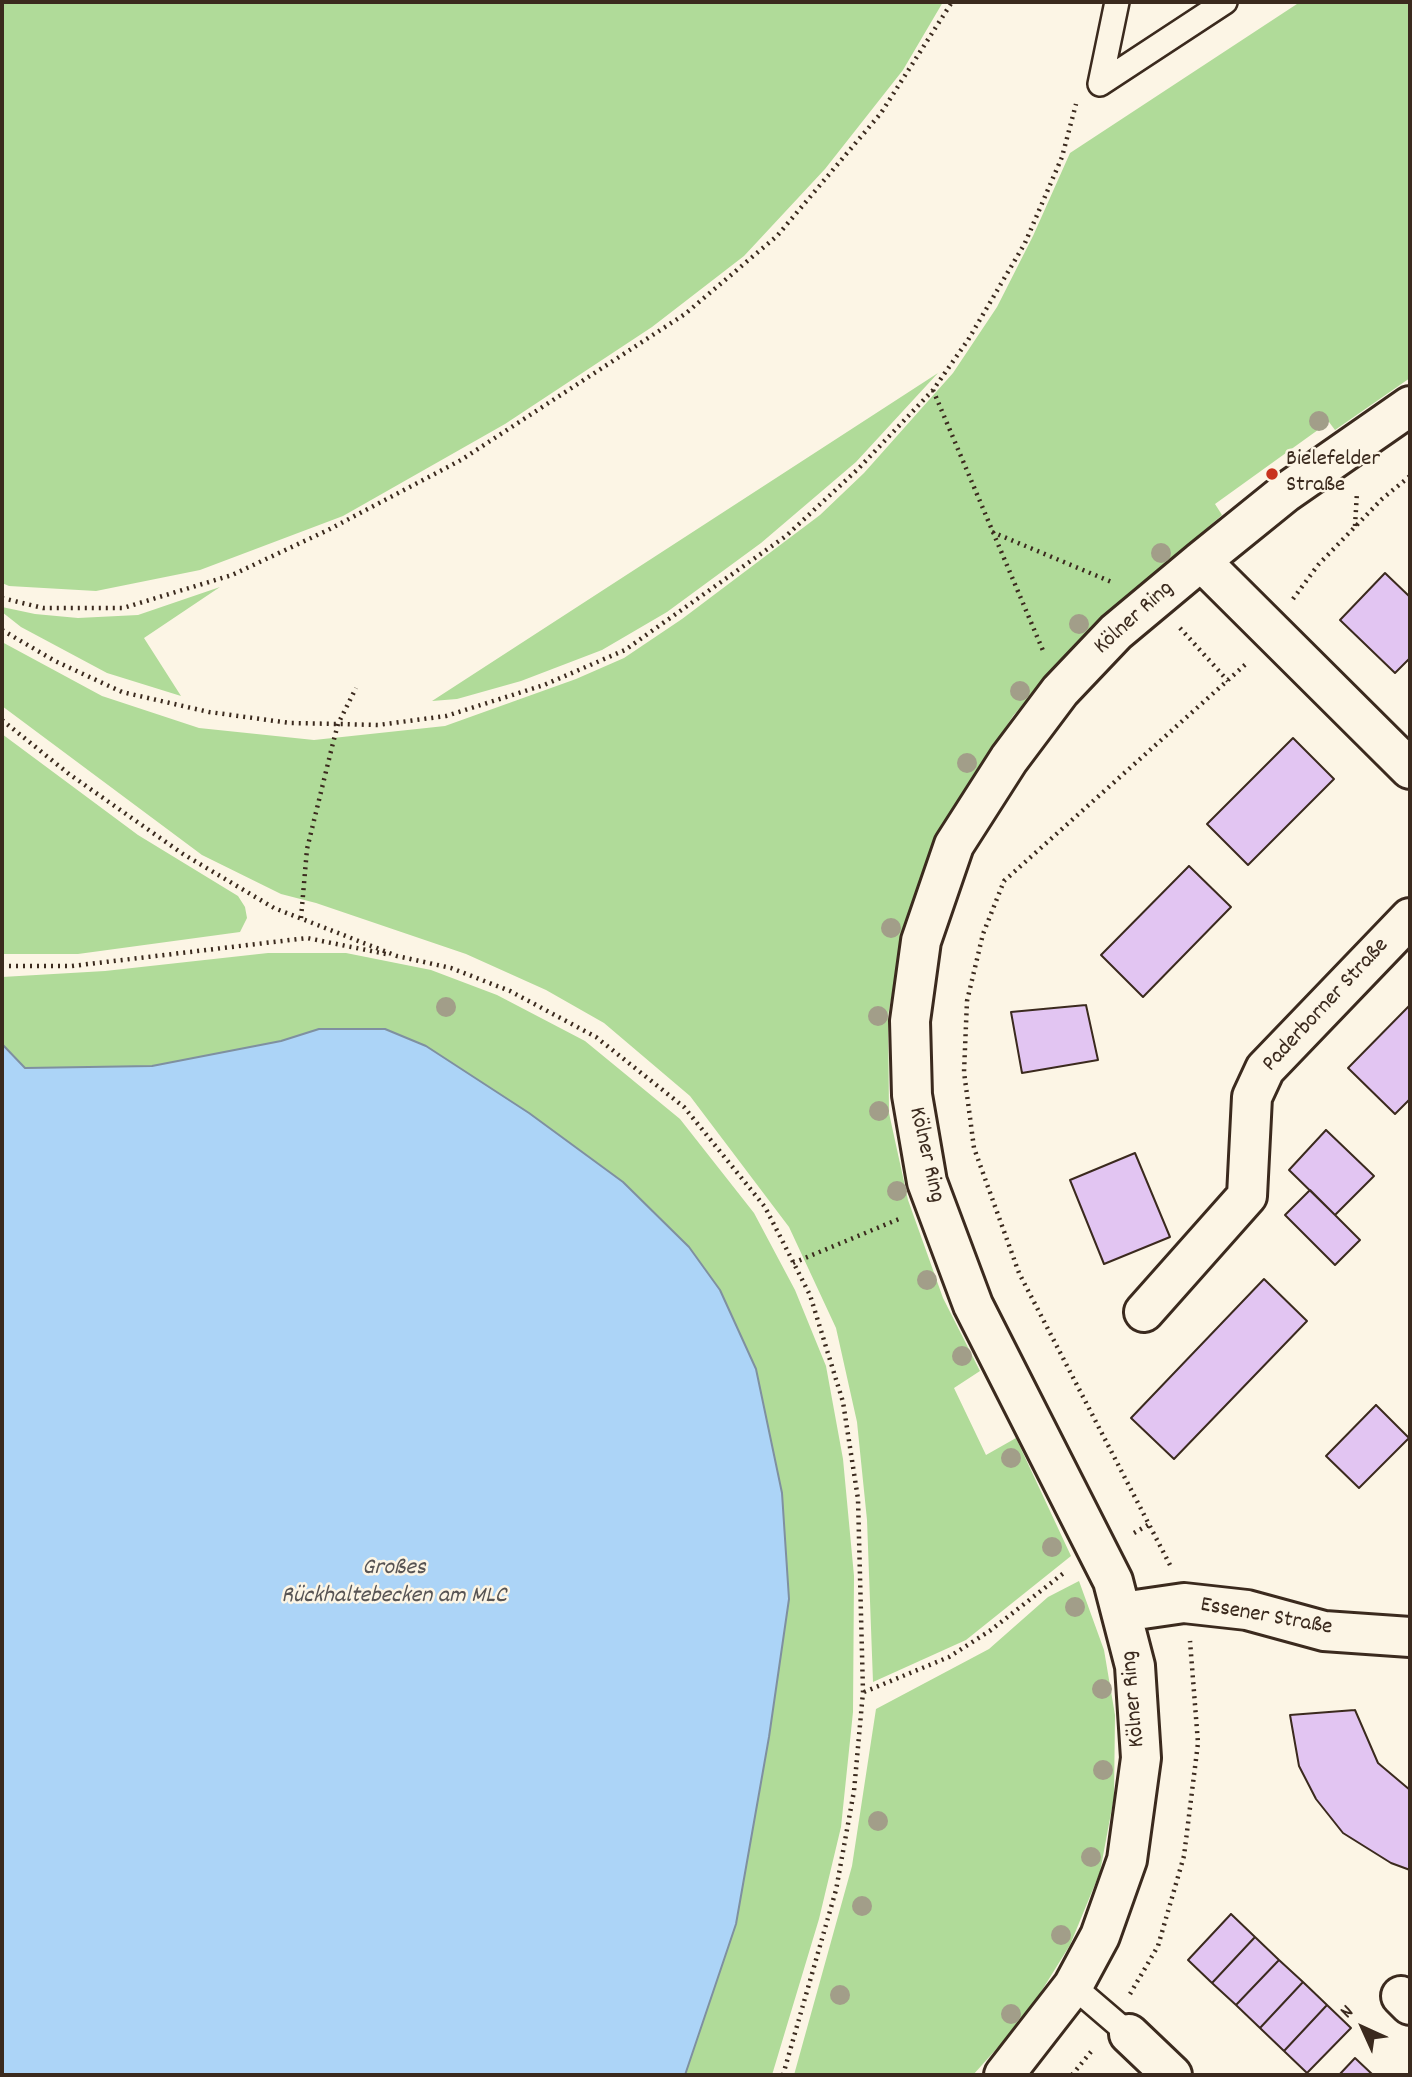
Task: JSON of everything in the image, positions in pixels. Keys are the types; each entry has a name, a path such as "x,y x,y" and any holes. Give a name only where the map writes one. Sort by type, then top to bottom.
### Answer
{"street":[{"name":"Kölner Ring","path":"1004,2075 1073,1986 1100,1936 1129,1847 1140,1758 1135,1666 1122,1612 1100,1553 973,1305 927,1182 912,1095 911,1021 921,941 954,845 1009,759 1060,691 1116,632 1200,561 1285,494 1410,406"},
{"path":"1200,561 1410,769"},
{"name":"Paderborner Straße","path":"1144,1312 1247,1196 1252,1097 1265,1069 1410,918"},
{"name":"Essener Straße","path":"1122,1612 1184,1603 1247,1610 1324,1631 1410,1637"},
{"path":"1129,2034 1172,2075"}],"lane":[{"path":"1117,2 1100,84 1225,2"},
{"path":"1073,1986 1129,2034"}],"path":[{"path":"2,598 43,608 124,608 220,579 328,530 461,460 685,314 777,236 881,113 952,2"},
{"path":"2,630 55,661 122,692 209,712 290,723 377,725 446,716 544,685 625,650 705,596 786,536 858,469 933,390 968,340 1025,243 1062,157"},
{"path":"933,390 1060,691"},
{"path":"863,1692 949,1657 990,1630 1066,1571 1148,1525 1019,1273 974,1148 964,1072 967,1001 983,934 1004,881 1239,673 1318,565 1381,499 1410,476"},
{"path":"992,532 1154,600 1228,681"},
{"path":"301,918 307,849 338,724 356,688"},
{"path":"2,720 69,774 183,854 274,908 397,956"},
{"path":"2,966 72,966 307,939 451,968 510,991 596,1037 684,1107 765,1207 810,1296 843,1402 858,1499 863,1692 853,1791 836,1890 783,2075"},
{"path":"793,1263 913,1214 933,1199"}],"green space":[{"path":"2,2 943,2 903,70 825,169 744,256 652,327 505,424 343,516 200,570 96,591 9,586 2,583"},
{"path":"1300,2 1410,2 1410,378 1335,430 1329,422 1215,504 1222,515 1075,644 1013,716 944,822 907,918 888,1015 889,1113 908,1200 943,1298 980,1371 954,1388 986,1455 1016,1438 1071,1556 966,1640 873,1682 867,1520 857,1422 836,1328 789,1227 690,1096 604,1023 546,990 466,954 316,903 281,894 202,855 2,706 2,642 102,696 199,728 314,740 445,726 576,679 624,658 682,619 820,515 864,473 953,373 997,307 1033,236 1070,153"},
{"path":"938,373 856,462 761,543 667,612 602,650 521,681 457,699 432,701"},
{"path":"220,587 144,638 181,696 107,673 21,627 2,612 2,607 35,614 78,618 138,615"},
{"path":"2,734 138,835 238,896 245,907 247,918 240,932 78,954 2,954"},
{"name":"Großes Rückhaltebecken am MLC","path":"268,953 346,953 431,970 497,995 585,1041 680,1119 754,1213 795,1290 826,1366 843,1459 854,1576 853,1712 841,1827 819,1919 772,2075 2,2075 2,977 105,971"},
{"path":"1079,1581 1104,1650 1115,1715 1114,1797 1100,1872 1070,1945 1026,2016 973,2075 794,2075 852,1866 876,1709 989,1649 1048,1597"}],"water":[{"name":"Großes Rückhaltebecken am MLC","path":"319,1029 385,1029 426,1046 529,1113 623,1182 689,1247 720,1290 756,1369 782,1493 789,1599 769,1737 736,1924 685,2075 2,2075 2,1044 25,1068 152,1066 281,1041"}],"building":[{"path":"1385,573 1410,597 1410,658 1395,673 1340,620"},
{"path":"1293,738 1334,779 1248,865 1207,824"},
{"path":"1189,866 1231,907 1143,997 1101,955"},
{"path":"1086,1005 1098,1060 1022,1073 1011,1012"},
{"path":"1410,1005 1410,1099 1395,1114 1348,1068"},
{"path":"1326,1130 1374,1176 1335,1215 1289,1170"},
{"path":"1135,1153 1170,1237 1104,1264 1070,1180"},
{"path":"1310,1190 1360,1240 1335,1265 1285,1215"},
{"path":"1264,1279 1307,1321 1174,1459 1131,1418"},
{"path":"1376,1405 1409,1438 1359,1488 1326,1456"},
{"path":"1355,1710 1378,1763 1410,1790 1410,1870 1391,1863 1343,1833 1316,1799 1299,1766 1290,1715"},
{"path":"1231,1914 1255,1937 1212,1983 1188,1960"},
{"path":"1255,1937 1279,1960 1236,2005 1212,1983"},
{"path":"1279,1960 1303,1982 1260,2028 1236,2005"},
{"path":"1303,1982 1327,2005 1284,2051 1260,2028"},
{"path":"1327,2005 1351,2028 1307,2073 1284,2051"},
{"path":"1355,2058 1373,2075 1339,2075"}],"place":[{"name":"Bielefelder Straße","path":"1272,474"}]}
